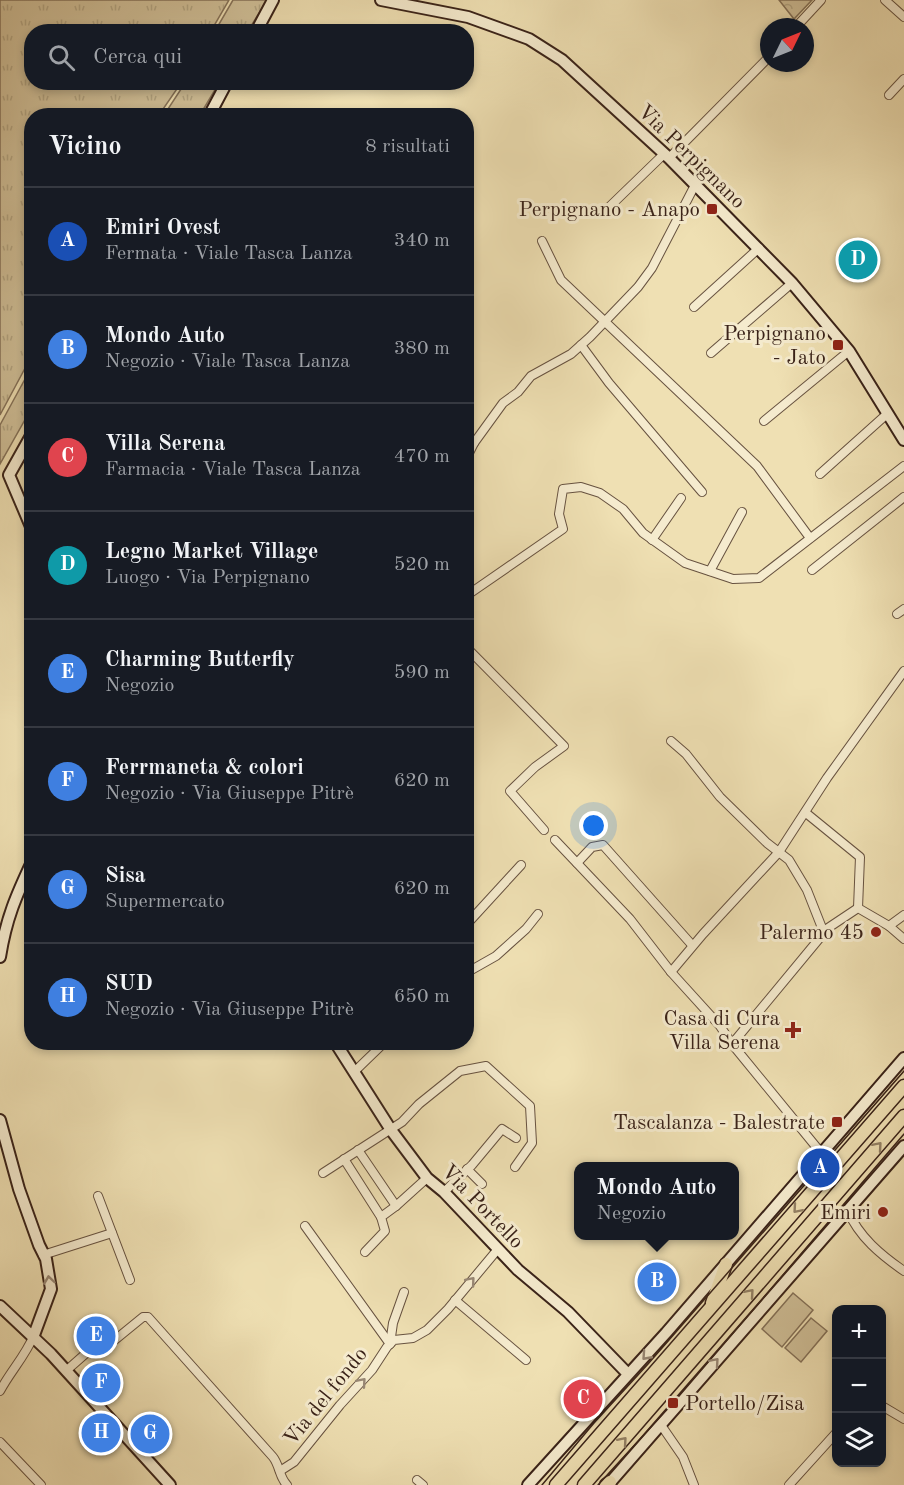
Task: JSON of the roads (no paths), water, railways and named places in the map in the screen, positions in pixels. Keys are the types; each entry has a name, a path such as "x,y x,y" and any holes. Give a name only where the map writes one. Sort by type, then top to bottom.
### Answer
{"main road":[{"path":"556,1485 904,1086"},
{"path":"584,1485 904,1116"},
{"path":"710,1310 726,1264"}],"street":[{"path":"260,24 273,0"},
{"name":"Via Perpignano","path":"381,0 468,17 529,39 562,60 666,156 792,283 849,351 904,440"},
{"path":"804,18 821,0"},
{"path":"885,0 904,17"},
{"path":"604,212 760,66"},
{"path":"889,95 904,79"},
{"path":"213,108 223,90"},
{"path":"474,440 503,403 518,392 531,376 571,354 638,287 652,268 695,185"},
{"path":"542,241 561,280 757,466 810,538"},
{"path":"694,307 759,248"},
{"path":"711,353 792,283"},
{"path":"581,345 616,392 702,492"},
{"path":"764,421 849,351"},
{"path":"820,474 887,414"},
{"path":"24,449 9,476 24,511"},
{"path":"474,591 563,530 559,514 563,489 581,487 600,493 623,509 643,533 685,563 734,579 759,578 904,466"},
{"path":"812,570 904,497"},
{"path":"652,540 681,498"},
{"path":"710,571 742,512"},
{"path":"474,655 564,746 535,767 510,791 544,830"},
{"path":"671,972 779,852 827,778 904,671"},
{"path":"671,741 686,754 720,797 789,860 807,890 824,933"},
{"path":"806,813 860,857 858,908"},
{"path":"555,840 630,919 671,972 720,1026 732,1044 822,1154"},
{"path":"577,863 592,847 603,845 693,945"},
{"path":"474,916 521,865"},
{"path":"0,957 4,927 24,879"},
{"path":"858,908 889,926 904,939"},
{"path":"732,1044 828,928 858,908"},
{"path":"474,968 496,956 526,930 538,914"},
{"path":"889,926 904,915"},
{"name":"Via Portello","path":"340,1050 391,1130 427,1178 446,1190 518,1270 568,1312 628,1374"},
{"path":"354,1072 377,1050"},
{"path":"528,1485 726,1264 904,1058"},
{"path":"323,1173 391,1130 460,1071 486,1066 530,1106 532,1143 515,1167"},
{"path":"0,1120 19,1189 46,1259 51,1289 30,1346 11,1371 0,1391"},
{"path":"446,1190 502,1129 516,1138"},
{"path":"608,1484 904,1146"},
{"path":"358,1150 396,1206"},
{"path":"344,1159 381,1217 385,1231 365,1252"},
{"path":"467,1169 482,1184"},
{"path":"381,1217 427,1178"},
{"path":"98,1196 130,1280"},
{"path":"848,1211 857,1229 886,1258 904,1271"},
{"path":"305,1226 392,1342"},
{"path":"43,1255 112,1233"},
{"path":"392,1342 413,1338 427,1330 498,1249"},
{"path":"392,1342 393,1323 404,1292"},
{"path":"455,1300 526,1360"},
{"path":"0,1306 34,1335 170,1485"},
{"path":"67,1370 92,1348 105,1348 146,1316 273,1457 279,1466 282,1480 287,1485"},
{"name":"Via del fondo","path":"280,1471 294,1462 372,1370 392,1342"},
{"path":"886,1408 904,1419"},
{"path":"661,1425 683,1457 694,1485"},
{"path":"789,1485 832,1438"},
{"path":"0,1442 41,1485"}],"tram line":[{"path":"542,1485 904,1071"},
{"path":"598,1485 673,1403 904,1134"}],"place":[{"name":"Perpignano - Anapo","path":"712,209"},
{"name":"Legno Market Village","path":"858,260"},
{"name":"Perpignano - Jato","path":"838,345"},
{"name":"Palermo 45","path":"876,932"},
{"name":"Casa di Cura Villa Serena","path":"793,1030"},
{"name":"Tascalanza - Balestrate","path":"837,1122"},
{"name":"Emiri Ovest","path":"820,1168"},
{"name":"Emiri","path":"883,1212"},
{"name":"Mondo Auto","path":"657,1282"},
{"name":"Charming Butterfly","path":"96,1336"},
{"name":"Ferrmaneta & colori","path":"101,1383"},
{"name":"Villa Serena","path":"583,1399"},
{"name":"Portello/Zisa","path":"673,1403"},
{"name":"SUD","path":"101,1433"},
{"name":"Sisa","path":"150,1434"}]}
